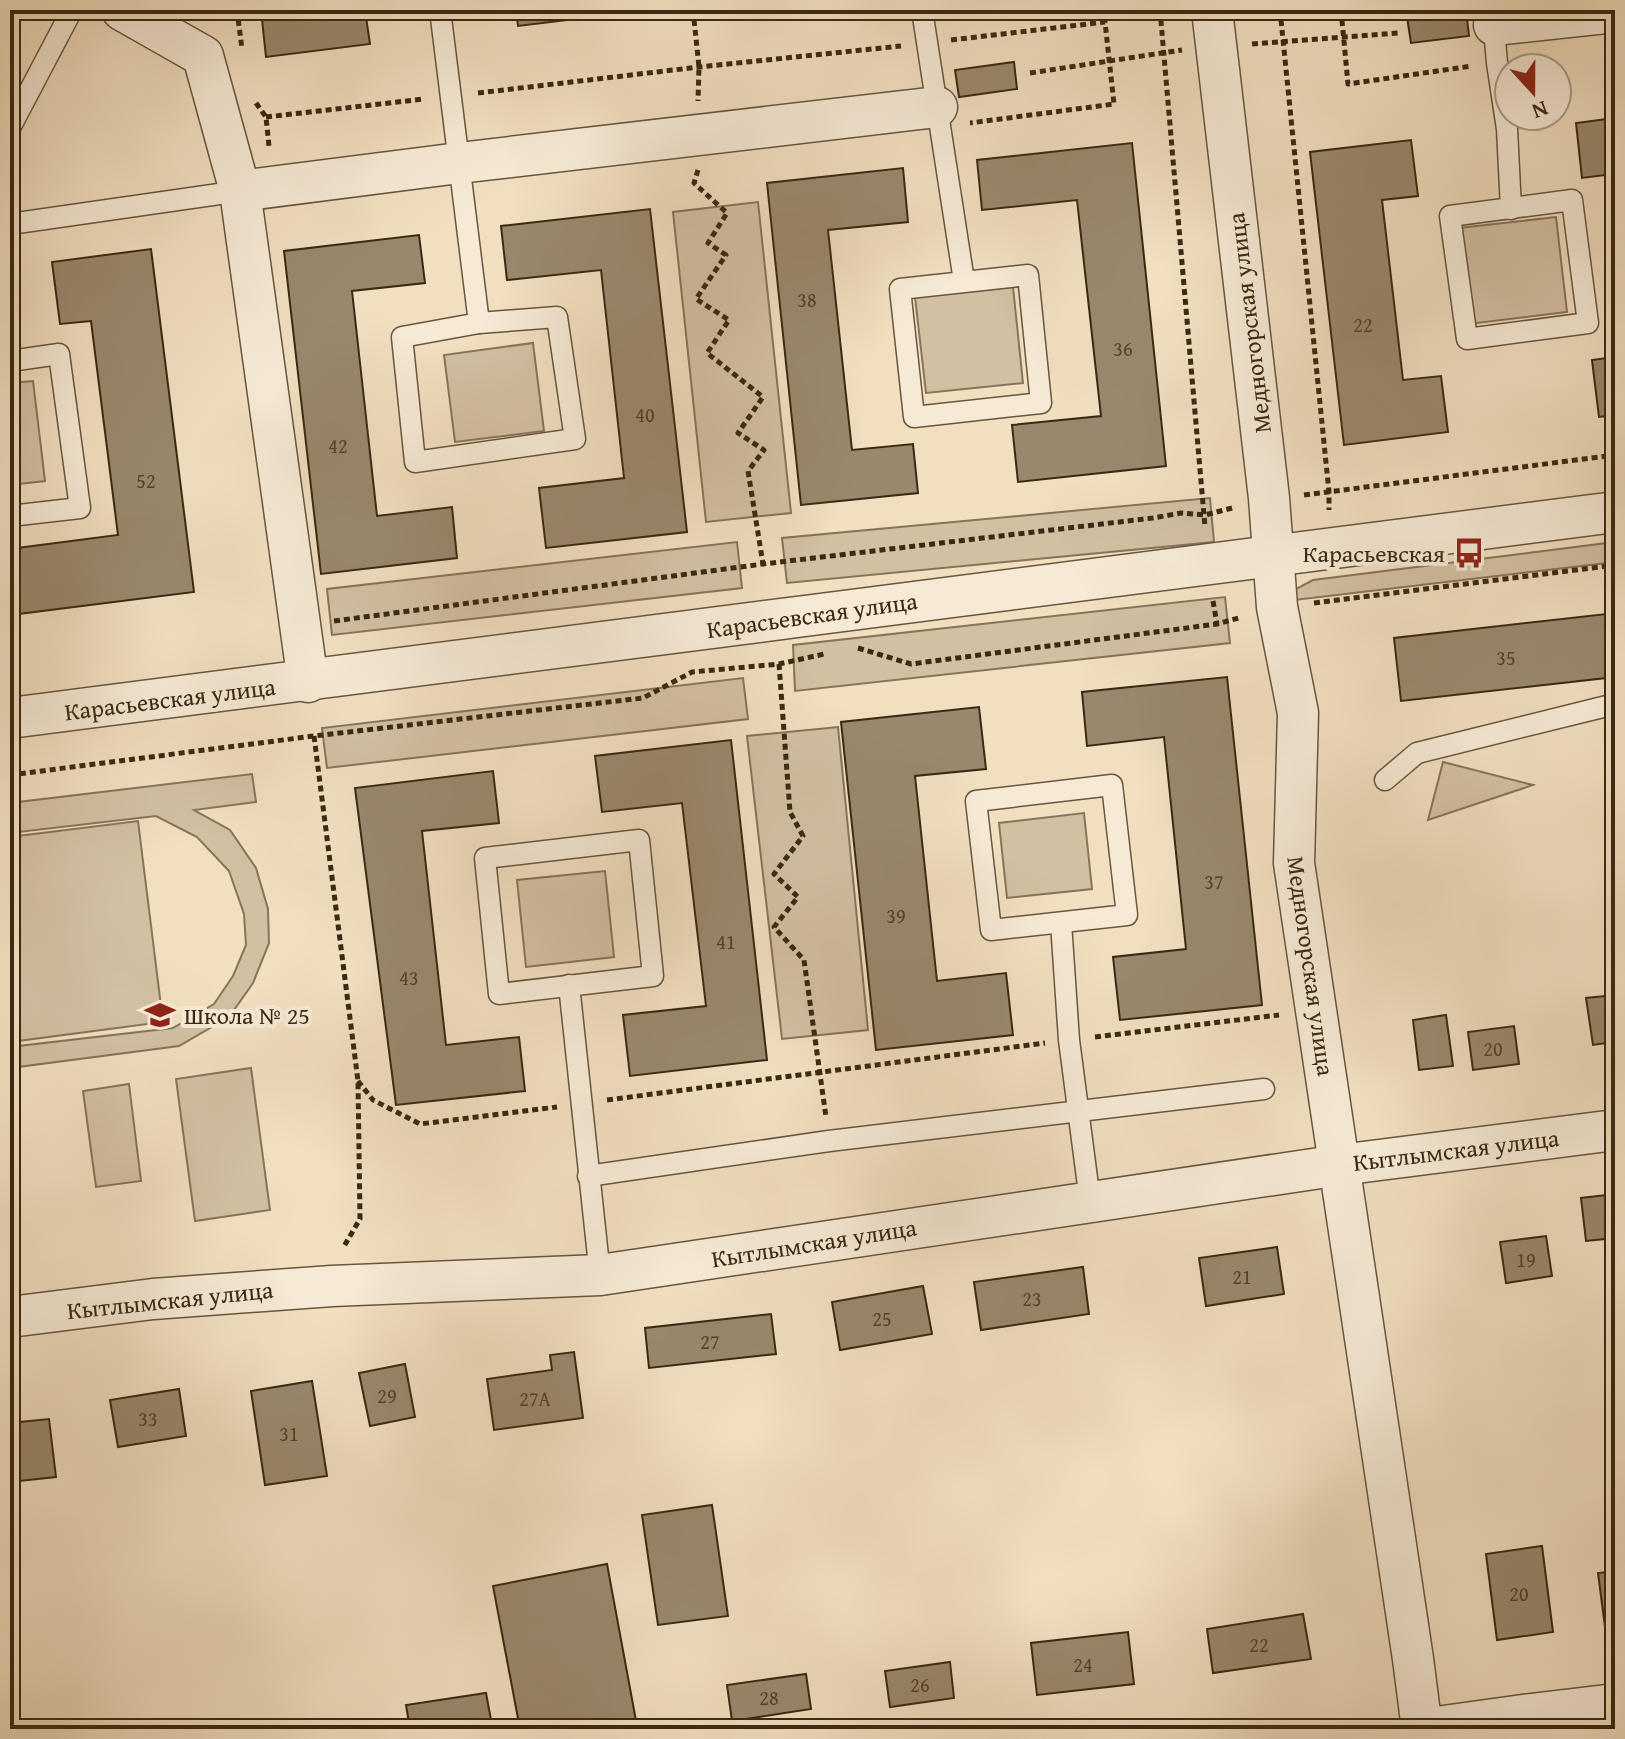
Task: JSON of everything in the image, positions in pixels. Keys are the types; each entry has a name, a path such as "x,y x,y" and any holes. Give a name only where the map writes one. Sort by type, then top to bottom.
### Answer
{"street":[{"path":"122,10 203,56 240,191 308,682"},
{"name":"Медногорская улица","path":"1212,10 1269,498 1277,607 1298,713 1294,863 1422,1729"},
{"path":"1493,17 1615,12"},
{"path":"240,191 937,107"},
{"name":"Карасьевская улица","path":"10,718 1615,512"},
{"name":"Кытлымская улица","path":"10,1317 153,1299 332,1286 600,1275 1340,1165 1615,1130"},
{"path":"1422,1729 1615,1704"}],"lane":[{"path":"10,128 72,10"},
{"path":"440,10 479,323"},
{"path":"922,10 964,281"},
{"path":"1493,17 1507,129 1511,209"},
{"path":"10,224 240,191"},
{"path":"1572,200 1588,323 1467,339 1450,216 1511,209 1572,200"},
{"path":"1028,275 1041,403 914,417 900,289 964,281 1028,275"},
{"path":"557,317 575,439 415,462 402,337 479,323 557,317"},
{"path":"10,361 59,354 80,508 10,516"},
{"path":"1385,780 1417,753 1615,704"},
{"path":"1112,785 1127,915 1061,923 991,930 976,801 1112,785"},
{"path":"639,840 653,976 569,985 499,994 485,858 639,840"},
{"path":"1061,923 1069,1040 1090,1201"},
{"path":"569,985 600,1275"},
{"path":"588,1176 829,1141 1264,1089"}],"path":[{"path":"237,10 239,18"},
{"path":"693,10 699,67 697,136 701,159 694,183 727,213 708,243 726,255 696,299 729,320 707,353 763,397 738,433 764,450 748,471 763,564"},
{"path":"1160,10 1207,563 1217,624"},
{"path":"1280,10 1329,492"},
{"path":"1341,10 1348,84"},
{"path":"266,117 1105,22 1114,104"},
{"path":"324,622 1181,513 1205,515 1269,498 1615,455"},
{"path":"856,647 911,664 1217,624 1277,607 1615,565"},
{"path":"10,775 643,698 692,672 779,664 825,654"},
{"path":"779,664 790,812 803,836 774,874 798,897 774,927 804,960 829,1141"},
{"path":"314,736 358,1081 360,1219 344,1247 333,1252"},
{"path":"358,1081 373,1100 420,1124 1316,1010"}],"shaded area":[{"path":"758,202 791,513 706,522 673,212"},
{"path":"1556,217 1567,312 1469,324 1459,228"},
{"path":"1013,287 1023,383 926,393 915,297"},
{"path":"533,343 544,431 455,442 444,355"},
{"path":"33,381 45,481 10,485 10,383"},
{"path":"1210,498 1214,542 787,583 782,538"},
{"path":"737,542 742,588 332,635 327,589"},
{"path":"1615,542 1615,562 1295,600 1294,590 1313,580"},
{"path":"1225,597 1230,643 795,691 793,645"},
{"path":"743,678 748,719 327,768 322,728"},
{"path":"838,727 868,1030 782,1039 747,736"},
{"path":"1443,762 1533,785 1428,820"},
{"path":"252,774 256,802 194,810 230,830 256,868 268,909 269,943 253,983 229,1017 179,1046 10,1068 10,1047 173,1028 214,1004 233,976 246,945 244,914 229,871 197,837 156,816 10,833 10,803"},
{"path":"1084,813 1092,889 1007,898 999,823"},
{"path":"138,821 163,1022 10,1042 10,837"},
{"path":"605,871 614,957 526,967 517,880"},
{"path":"251,1068 270,1210 195,1221 176,1079"},
{"path":"129,1084 141,1181 96,1187 83,1091"}],"building":[{"path":"261,10 365,10 370,44 266,57"},
{"path":"516,10 625,10 625,13 518,26"},
{"path":"736,10 789,10 737,16"},
{"path":"1466,10 1469,36 1411,43 1407,17"},
{"path":"1014,62 1017,89 959,97 955,70"},
{"path":"1615,118 1615,190 1613,174 1582,178 1576,123"},
{"path":"1411,140 1418,196 1382,200 1403,380 1441,376 1448,432 1344,445 1310,152"},
{"path":"1132,143 1166,466 1018,482 1012,425 1101,416 1077,200 982,210 977,160"},
{"path":"903,168 908,222 828,230 852,450 913,444 918,493 801,505 767,183"},
{"path":"650,209 687,532 546,548 539,488 624,478 601,270 507,280 501,226"},
{"path":"419,235 425,283 352,291 377,516 452,507 457,558 321,574 284,251"},
{"path":"151,249 194,592 10,615 10,549 118,535 91,321 60,324 52,262"},
{"path":"1615,357 1615,415 1599,417 1592,360"},
{"path":"1615,613 1615,677 1401,701 1394,638"},
{"path":"1227,677 1262,1005 1120,1020 1113,957 1186,949 1164,737 1087,746 1082,692"},
{"path":"979,707 986,769 915,776 937,981 1006,973 1013,1035 876,1050 841,722"},
{"path":"731,740 767,1060 630,1076 623,1015 706,1006 682,803 602,812 595,756"},
{"path":"493,771 499,823 422,831 446,1045 519,1037 525,1091 396,1105 355,788"},
{"path":"1615,995 1615,1042 1593,1045 1586,998"},
{"path":"1446,1015 1453,1066 1419,1070 1413,1020"},
{"path":"1514,1026 1519,1064 1473,1070 1468,1032"},
{"path":"1615,1194 1615,1238 1586,1241 1581,1198"},
{"path":"1546,1236 1552,1276 1506,1283 1500,1242"},
{"path":"1277,1247 1284,1294 1206,1306 1199,1258"},
{"path":"1083,1267 1089,1314 981,1330 974,1282"},
{"path":"923,1286 932,1334 840,1350 832,1302"},
{"path":"771,1314 776,1354 649,1368 645,1328"},
{"path":"574,1352 583,1418 494,1430 487,1379 552,1370 550,1355"},
{"path":"405,1364 415,1417 370,1426 359,1373"},
{"path":"312,1381 327,1476 265,1485 251,1391"},
{"path":"179,1389 186,1436 118,1447 110,1400"},
{"path":"49,1419 56,1477 10,1482 10,1423"},
{"path":"712,1505 728,1616 658,1625 642,1515"},
{"path":"1542,1546 1553,1632 1497,1640 1486,1554"},
{"path":"607,1564 637,1726 621,1729 520,1729 493,1586"},
{"path":"1615,1571 1615,1625 1605,1627 1598,1573"},
{"path":"1303,1614 1311,1659 1213,1673 1207,1629"},
{"path":"1128,1632 1134,1684 1037,1695 1031,1643"},
{"path":"950,1662 954,1698 890,1707 885,1671"},
{"path":"806,1674 811,1709 732,1721 727,1685"},
{"path":"486,1693 491,1720 436,1729 410,1729 406,1705"}],"place":[{"name":"Карасьевская","path":"1469,553"},
{"name":"Школа № 25","path":"160,1015"}]}
